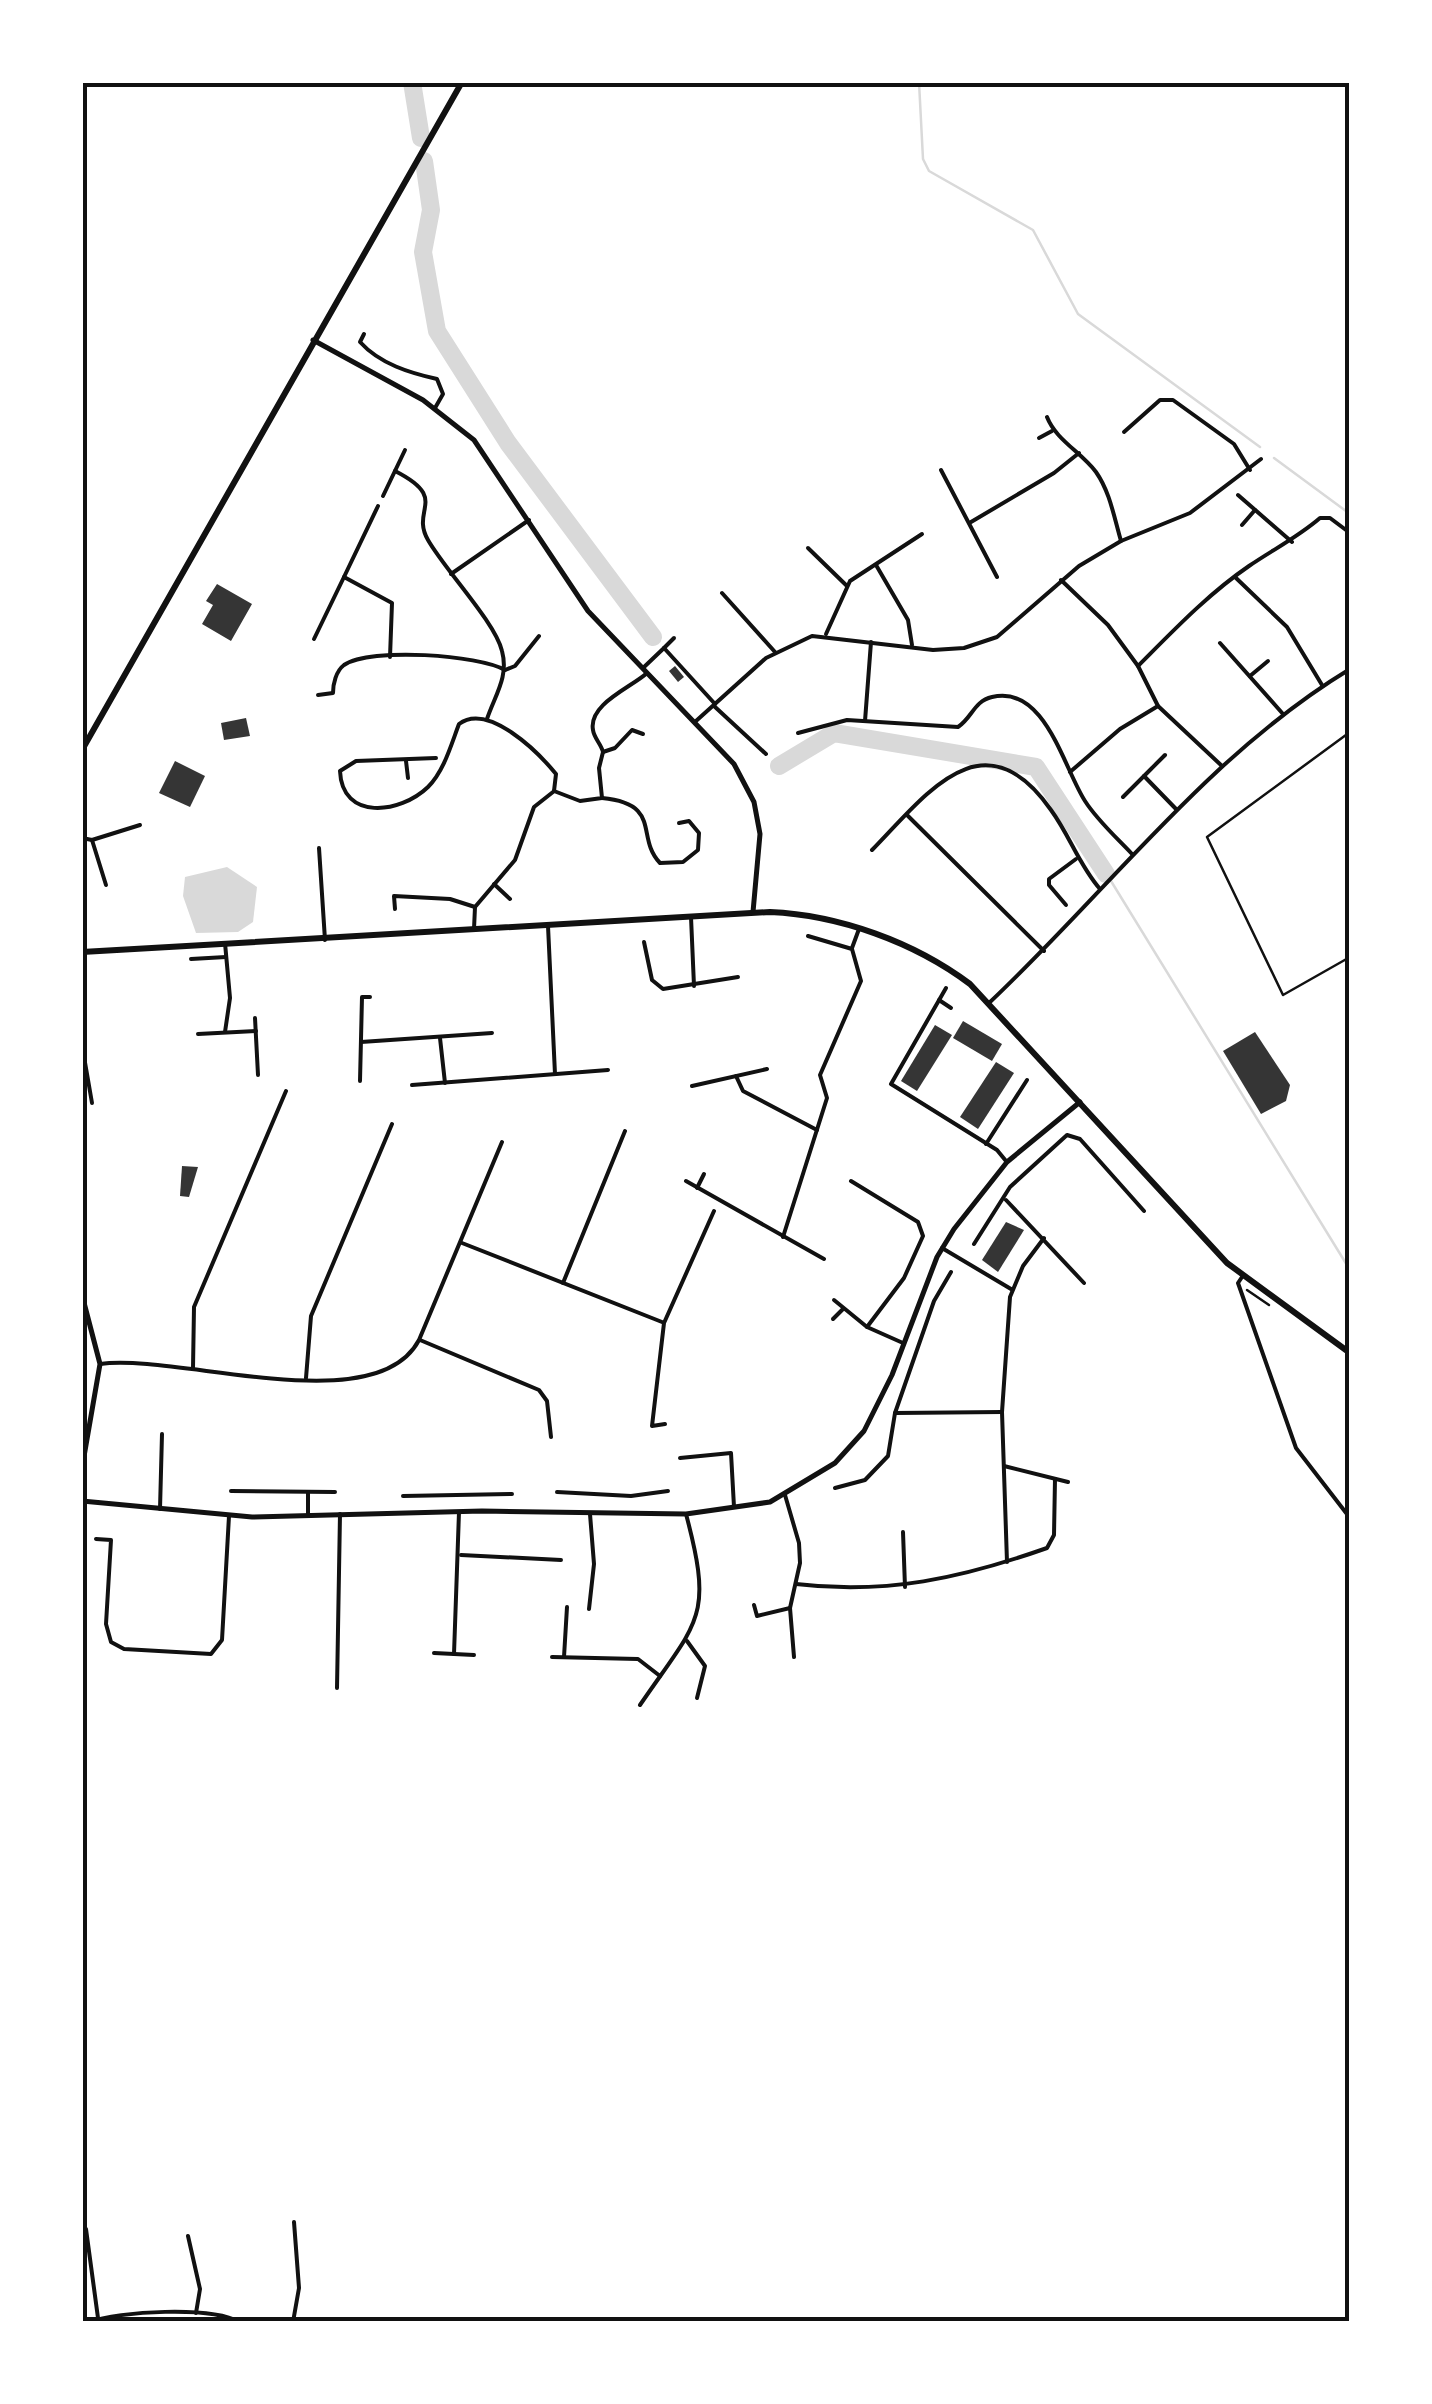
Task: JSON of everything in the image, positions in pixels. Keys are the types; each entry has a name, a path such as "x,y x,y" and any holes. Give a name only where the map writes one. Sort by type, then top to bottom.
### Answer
{"main road":[{"path":"82,750 462,82"},
{"path":"82,952 753,912 813,916 860,929 938,963 970,984 1242,1277 1350,1353"}],"street":[{"path":"364,334 360,342 368,350 414,376 437,378 443,394 435,408"},
{"path":"313,340 435,408 488,455 588,610 734,764 754,802 760,834 753,912"},
{"path":"1124,432 1160,400 1172,400 1234,444 1250,470"},
{"path":"1047,418 1052,431 1078,453 1106,490 1121,541"},
{"path":"1039,438 1052,431"},
{"path":"383,496 405,450"},
{"path":"972,522 1054,473 1078,453"},
{"path":"696,722 775,652 794,641 826,634 872,642 964,648 998,637 1061,580 1121,541 1179,520 1261,458"},
{"path":"941,470 972,522 997,577"},
{"path":"395,471 415,482 426,496 425,535 500,644 505,670 488,719"},
{"path":"1238,495 1292,542"},
{"path":"314,639 378,506"},
{"path":"1242,525 1255,509"},
{"path":"1138,666 1187,616 1322,517 1350,534"},
{"path":"451,574 530,520"},
{"path":"826,634 847,586 922,534"},
{"path":"808,548 847,586"},
{"path":"876,564 908,620 912,645"},
{"path":"344,577 392,604 390,657"},
{"path":"1236,578 1287,627 1322,685"},
{"path":"1061,580 1108,625 1138,666 1158,706 1222,766"},
{"path":"722,593 775,652"},
{"path":"505,670 514,666 539,636"},
{"path":"602,798 599,768 603,752 592,732 600,708 645,671 674,638"},
{"path":"865,721 872,642"},
{"path":"1220,643 1282,714"},
{"path":"664,648 766,754"},
{"path":"318,695 333,693 340,670 348,663 390,657 457,658 492,662 505,670"},
{"path":"1250,676 1268,661"},
{"path":"989,1004 1222,766 1282,714 1350,669"},
{"path":"798,733 832,722 958,727 979,702 1001,696 1019,699 1039,716 1088,806 1132,854"},
{"path":"1070,772 1120,729 1158,706"},
{"path":"436,758 346,764 340,770 346,798 358,806 376,806 415,797 436,777 459,724 467,718 488,719 553,770 554,791"},
{"path":"603,752 615,748 632,730 643,734"},
{"path":"1122,797 1165,756"},
{"path":"406,761 408,778"},
{"path":"872,850 941,778 958,769 991,767 1013,776 1043,800 1076,859 1100,890"},
{"path":"1144,776 1177,810"},
{"path":"554,791 580,800 602,798 630,804 650,832 652,854 660,863 683,862 698,850 699,832 689,821"},
{"path":"474,929 474,908 515,860 534,807 554,791"},
{"path":"679,824 689,821 694,812"},
{"path":"907,815 1044,951"},
{"path":"82,838 92,840 140,826"},
{"path":"92,840 106,886"},
{"path":"319,848 325,940"},
{"path":"1066,905 1049,886 1049,879 1076,859"},
{"path":"494,884 510,898"},
{"path":"395,909 394,896 450,899 474,908"},
{"path":"691,917 694,986"},
{"path":"548,926 556,1074"},
{"path":"782,1237 828,1098 820,1075 861,981 852,949 860,929"},
{"path":"808,936 852,949"},
{"path":"644,942 657,986 694,986 738,977"},
{"path":"225,943 230,998 225,1032"},
{"path":"190,959 226,956"},
{"path":"946,988 891,1084 986,1144 1007,1162"},
{"path":"360,1081 362,997 370,996"},
{"path":"939,1000 952,1008"},
{"path":"255,1018 258,1074"},
{"path":"198,1034 256,1031"},
{"path":"361,1042 492,1033"},
{"path":"440,1037 445,1083"},
{"path":"82,1045 92,1103"},
{"path":"692,1086 767,1069"},
{"path":"412,1085 608,1070"},
{"path":"736,1076 744,1091 818,1130"},
{"path":"986,1144 1027,1080"},
{"path":"192,1368 194,1307 286,1091"},
{"path":"82,1500 229,1516 482,1511 686,1514 734,1508 785,1495 835,1463 864,1430 942,1248 1007,1162 1080,1102"},
{"path":"306,1378 311,1316 392,1124"},
{"path":"563,1283 625,1131"},
{"path":"974,1244 1006,1200 1010,1187 1058,1141 1074,1135 1144,1211"},
{"path":"100,1364 356,1380 404,1361 419,1340 502,1142"},
{"path":"697,1188 704,1174"},
{"path":"852,1180 918,1222 924,1236 904,1278 867,1326"},
{"path":"686,1181 824,1258"},
{"path":"1006,1200 1084,1283"},
{"path":"665,1424 652,1426 651,1414 664,1323 714,1211"},
{"path":"1007,1562 1002,1412 1012,1290 1044,1238"},
{"path":"462,1243 664,1323"},
{"path":"942,1248 1012,1290"},
{"path":"835,1488 865,1480 877,1472 893,1442 895,1413 934,1302 950,1272"},
{"path":"1242,1277 1238,1283 1244,1308 1296,1448 1350,1518"},
{"path":"82,1295 100,1364 82,1468"},
{"path":"834,1300 867,1326 903,1344"},
{"path":"833,1320 842,1309"},
{"path":"419,1340 539,1390 547,1401 551,1437"},
{"path":"895,1413 1002,1412"},
{"path":"160,1509 162,1434"},
{"path":"680,1458 731,1453 734,1508"},
{"path":"1004,1466 1068,1482"},
{"path":"796,1584 850,1591 905,1587 1007,1562 1052,1543 1056,1479"},
{"path":"230,1491 335,1492"},
{"path":"557,1492 631,1496 668,1491"},
{"path":"308,1492 308,1516"},
{"path":"403,1496 512,1494"},
{"path":"481,1495 482,1511"},
{"path":"785,1495 798,1535 796,1584 790,1608 794,1658"},
{"path":"630,1513 631,1496"},
{"path":"454,1654 458,1512"},
{"path":"589,1609 594,1564 590,1512"},
{"path":"337,1688 340,1514"},
{"path":"640,1705 687,1641 698,1610 702,1578 686,1514"},
{"path":"96,1539 111,1540 106,1624 111,1642 124,1648 211,1654 222,1640 229,1516"},
{"path":"902,1532 905,1587"},
{"path":"459,1555 561,1560"},
{"path":"578,1594 590,1594"},
{"path":"754,1605 758,1616 790,1608"},
{"path":"564,1657 568,1607"},
{"path":"687,1641 705,1666 697,1698"},
{"path":"434,1653 474,1655"},
{"path":"552,1656 638,1659 660,1676"},
{"path":"293,2322 299,2288 294,2222"},
{"path":"86,2230 98,2318"},
{"path":"188,2236 188,2250 199,2280 196,2314"},
{"path":"89,2322 98,2318 196,2314 218,2314 238,2322"}],"path":[{"path":"1350,732 1206,837 1283,995 1350,956"}],"shaded area":[{"path":"227,867 257,887 253,922 238,932 196,933 183,896 185,877"}],"building":[{"path":"217,584 252,604 231,641 202,624 213,605 206,601"},
{"path":"675,666 684,677 678,682 669,671"},
{"path":"246,718 250,736 224,740 221,723"},
{"path":"175,761 205,776 190,807 159,793"},
{"path":"963,1021 1002,1044 992,1061 953,1038"},
{"path":"935,1025 952,1035 917,1091 901,1081"},
{"path":"1255,1032 1290,1085 1286,1101 1261,1114 1223,1051"},
{"path":"996,1062 1014,1073 978,1129 960,1117"},
{"path":"182,1166 198,1167 189,1197 180,1196"},
{"path":"1006,1222 1024,1230 998,1272 982,1260"}],"waterway":[{"path":"412,82 421,138"},
{"path":"919,82 923,159 929,171 1033,230 1078,314 1260,447"},
{"path":"424,161 431,210 423,252 437,331 508,443 653,637"},
{"path":"1274,458 1350,514"},
{"path":"779,766 834,733 1036,767 1106,874"},
{"path":"1111,881 1350,1270"}]}
